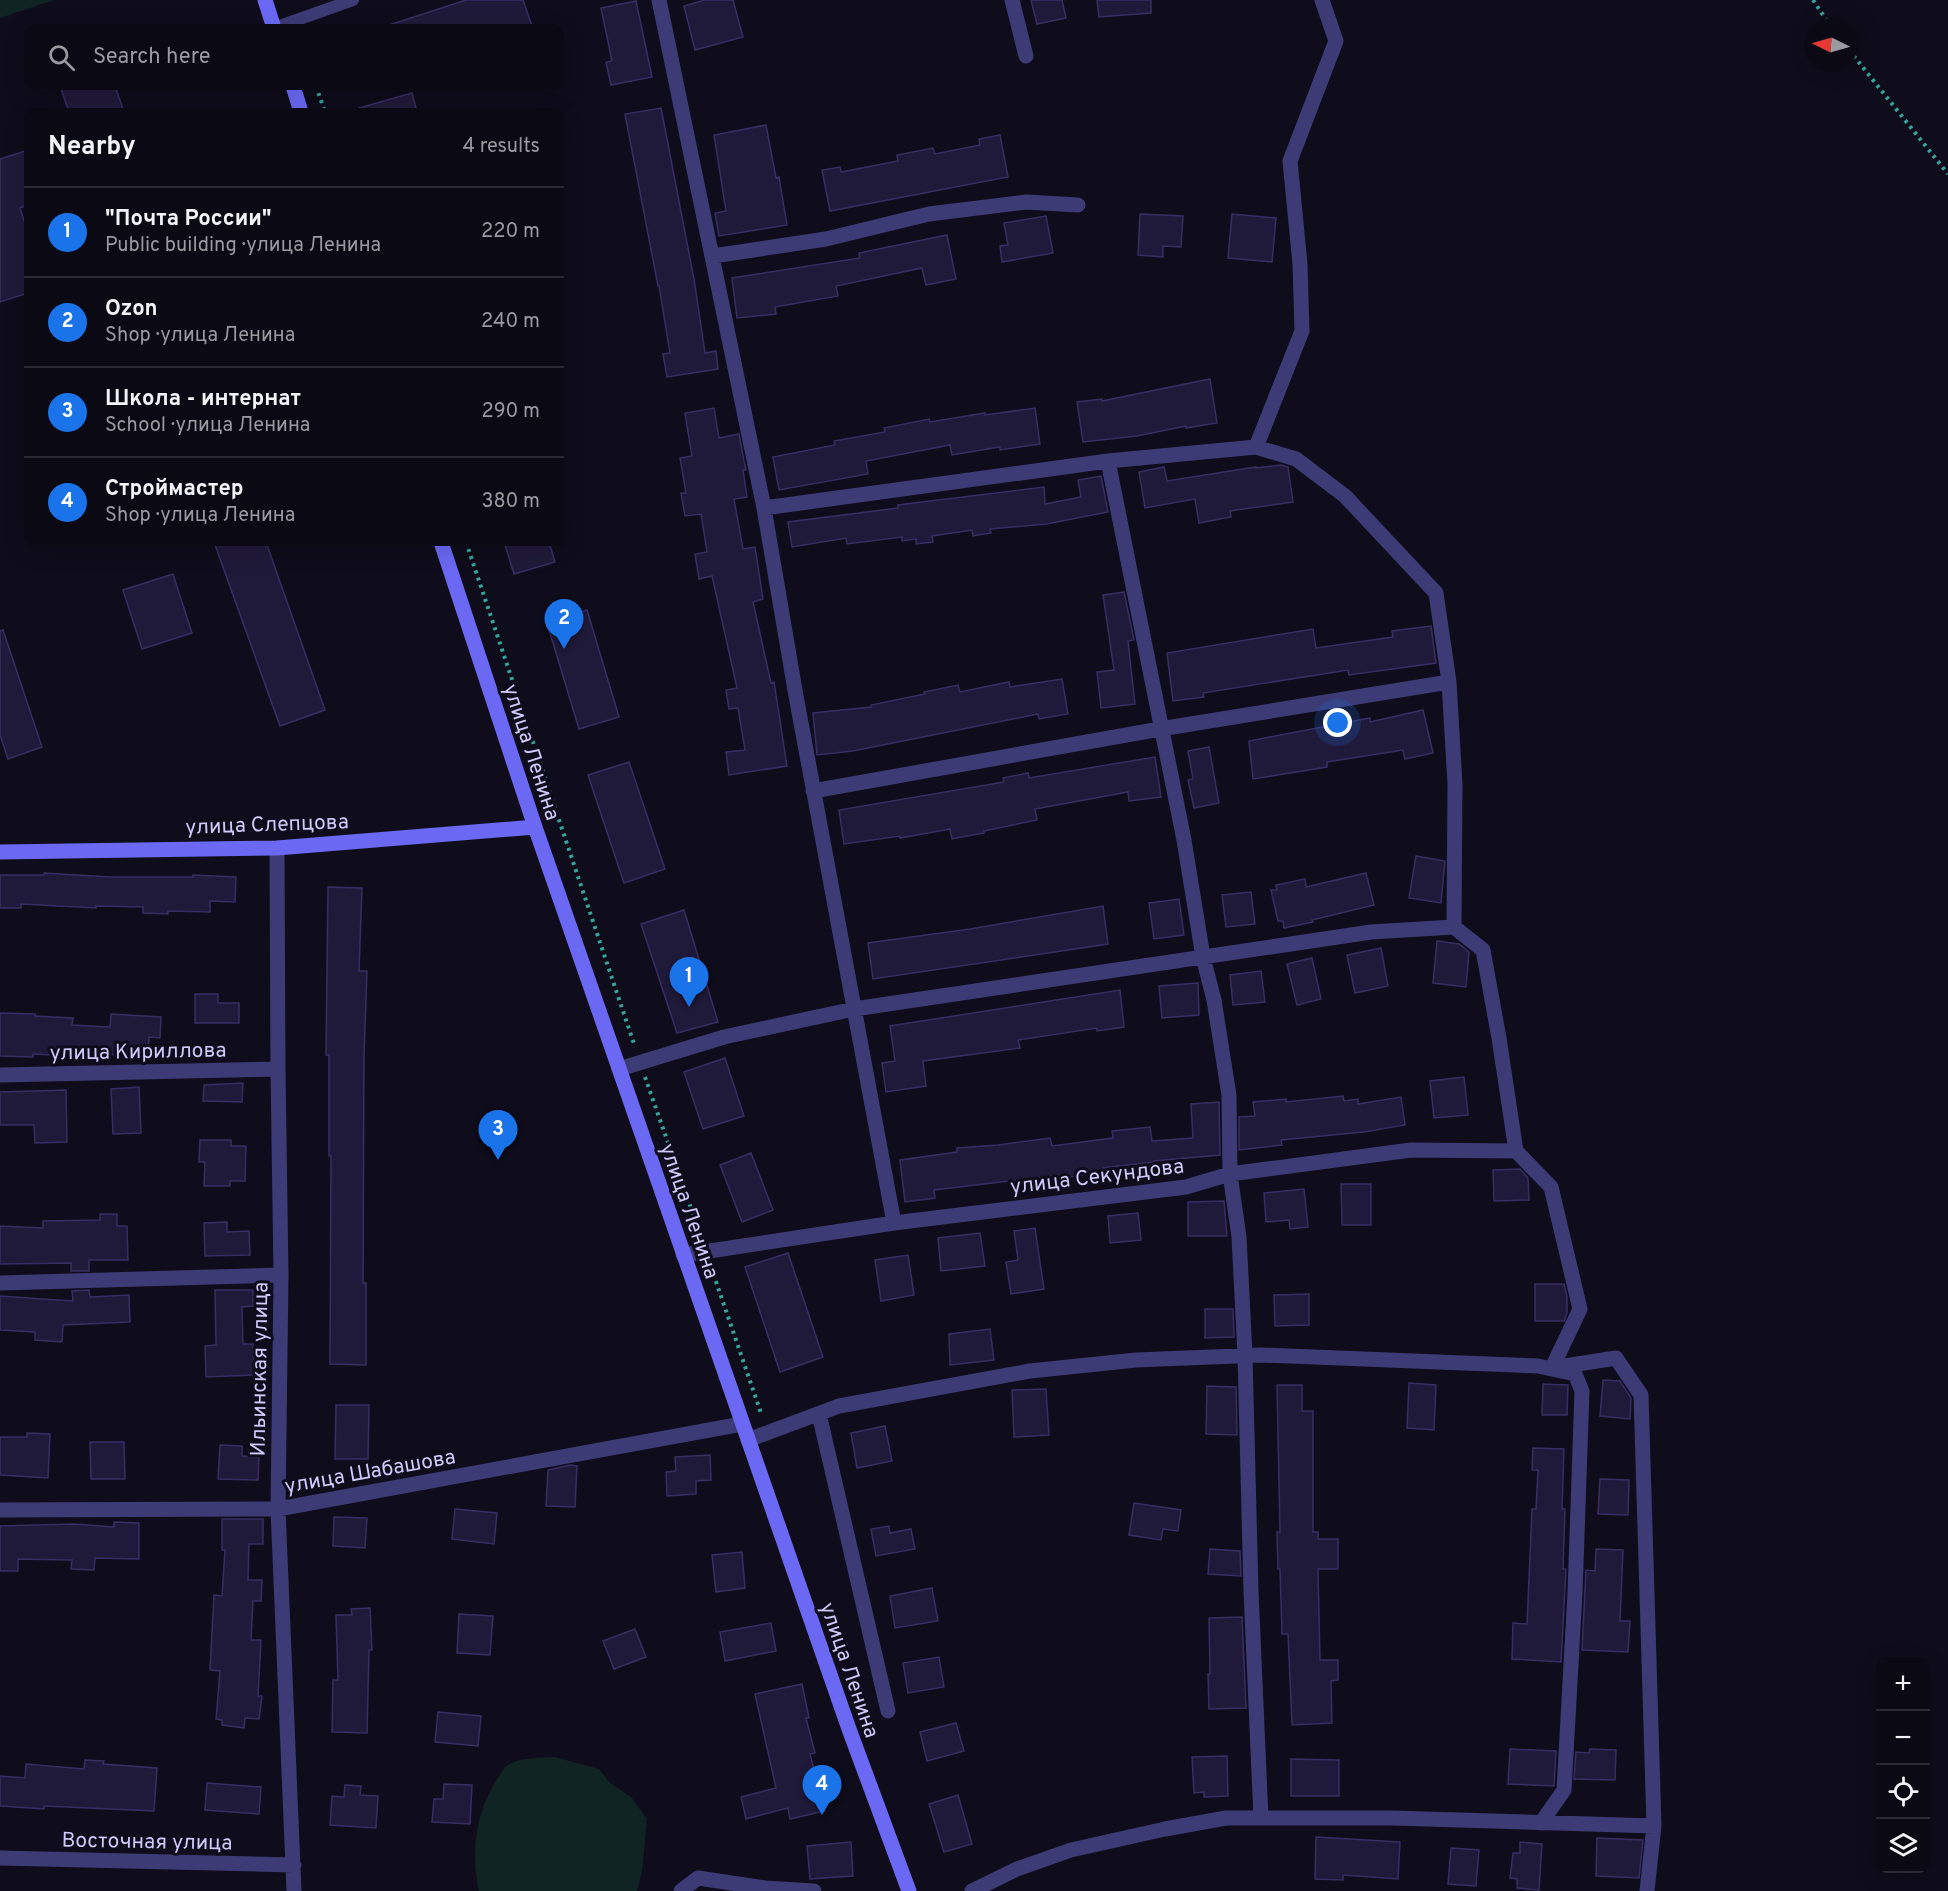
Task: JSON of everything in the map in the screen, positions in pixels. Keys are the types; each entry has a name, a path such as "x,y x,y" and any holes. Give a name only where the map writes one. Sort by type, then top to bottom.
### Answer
{"main road":[{"path":"265,0 273,24"},
{"path":"293,90 300,108"},
{"name":"улица Ленина","path":"442,546 535,827 683,1255 849,1729 909,1891"},
{"name":"улица Слепцова","path":"0,852 277,848 535,827"}],"street":[{"path":"659,0 764,508 813,791 894,1223"},
{"path":"1012,0 1026,56"},
{"path":"1256,447 1302,331 1300,264 1290,161 1336,41 1322,0"},
{"path":"713,256 826,239 930,214 1026,202 1078,205"},
{"path":"764,508 1108,461 1256,447 1296,459 1345,496 1436,593 1449,682 1455,784 1454,927"},
{"path":"1108,461 1184,840 1229,1095 1230,1174 1239,1237 1245,1355 1251,1591 1261,1818"},
{"path":"813,791 1160,729 1449,682"},
{"name":"Ильинская улица","path":"277,848 281,1275 278,1509 294,1891"},
{"path":"619,1069 724,1037 854,1009 1371,932 1454,927 1483,950 1516,1151 1551,1187 1580,1309 1552,1368"},
{"name":"улица Кириллова","path":"0,1075 278,1069"},
{"name":"улица Секундова","path":"683,1255 894,1223 1186,1187 1230,1174 1411,1150 1516,1151"},
{"path":"0,1283 281,1275"},
{"path":"748,1440 839,1406 1030,1371 1136,1360 1245,1355 1444,1361 1552,1368 1575,1374 1582,1391 1575,1593 1564,1790 1541,1823"},
{"path":"1552,1368 1616,1358 1641,1395 1654,1826 1647,1891"},
{"path":"819,1414 888,1711"},
{"name":"улица Шабашова","path":"0,1510 278,1509 742,1424"},
{"path":"972,1891 1017,1869 1071,1850 1226,1818 1392,1818 1654,1826"},
{"name":"Восточная улица","path":"0,1858 294,1865"},
{"path":"681,1891 698,1878 765,1888 814,1891"}],"lane":[{"path":"285,24 352,0"}],"path":[{"path":"1813,0 1825,18"},
{"path":"1858,61 1948,174"},
{"path":"317,90 324,108"},
{"path":"467,546 640,1062 768,1433"}],"green space":[{"path":"0,0 54,0 0,18"},
{"path":"555,1757 599,1769 610,1783 631,1797 647,1819 642,1872 637,1891 479,1891 475,1862 477,1833 484,1805 497,1779 505,1767 516,1761"}],"building":[{"path":"466,0 523,0 531,24 392,24"},
{"path":"705,0 733,0 743,37 695,50 684,6"},
{"path":"1031,0 1062,0 1066,18 1037,24"},
{"path":"1097,0 1151,0 1151,13 1099,17"},
{"path":"636,1 652,77 611,85 606,62 612,61 601,8"},
{"path":"61,90 116,90 123,108 68,108"},
{"path":"412,93 416,108 359,108"},
{"path":"661,108 694,279 705,353 716,351 718,369 667,377 663,354 670,353 625,114"},
{"path":"766,125 776,178 779,177 787,225 719,236 715,213 726,211 714,135"},
{"path":"1000,135 1008,177 830,211 822,170 840,167 841,172 898,161 897,155 933,148 935,154 980,145 979,139"},
{"path":"24,151 24,206 20,208 24,220 24,294 0,302 0,159"},
{"path":"1140,214 1183,216 1181,247 1163,246 1163,257 1138,255"},
{"path":"1232,214 1276,218 1272,262 1228,258"},
{"path":"1046,216 1053,253 1002,262 1000,246 1008,245 1004,223"},
{"path":"947,235 956,279 926,285 922,268 836,286 838,296 775,307 776,314 737,318 732,278 860,258 859,253"},
{"path":"1210,379 1217,423 1083,442 1077,402 1102,399 1102,401"},
{"path":"714,408 719,438 739,434 746,470 743,470 747,497 734,499 743,549 755,547 763,599 753,602 771,683 774,682 787,766 729,775 726,752 745,750 738,708 729,709 726,690 737,688 712,576 699,579 695,554 707,552 701,514 685,516 681,493 686,493 680,458 692,456 685,413"},
{"path":"1035,408 1040,444 1000,450 1000,447 952,455 950,445 866,461 868,474 779,490 773,457 835,445 834,441 885,432 884,428 929,419 930,422"},
{"path":"1281,465 1288,467 1293,502 1230,511 1231,517 1199,523 1195,499 1145,508 1139,472 1164,467 1167,481"},
{"path":"1101,476 1108,512 1047,524 990,529 991,533 973,536 972,530 932,536 933,542 916,544 916,539 902,541 902,537 847,544 846,538 792,547 788,522 898,508 898,505 1044,487 1045,504 1081,497 1078,480"},
{"path":"215,546 267,546 325,710 280,726"},
{"path":"505,546 550,546 555,562 514,574"},
{"path":"173,574 192,633 142,649 123,590"},
{"path":"1124,592 1134,640 1128,641 1135,704 1101,708 1097,672 1114,670 1103,595"},
{"path":"587,610 619,717 579,729 547,623"},
{"path":"1431,626 1436,663 1349,675 1348,670 1203,693 1204,697 1173,701 1167,653 1313,629 1316,648 1393,637 1392,631"},
{"path":"3,630 42,747 8,759 0,735 0,631"},
{"path":"1062,679 1068,714 1039,719 1038,714 853,751 817,755 813,713 871,707 871,705 958,685 960,692 1009,682 1010,687"},
{"path":"1423,710 1433,753 1405,759 1403,750 1327,762 1327,767 1253,779 1249,741 1370,718 1370,722"},
{"path":"1209,747 1219,803 1194,808 1188,780 1193,779 1188,751"},
{"path":"1155,757 1161,797 1129,801 1128,792 1035,809 1037,820 952,839 950,829 900,838 900,836 844,844 839,810 1004,782 1003,778 1028,773 1029,778"},
{"path":"629,762 665,869 624,883 588,775"},
{"path":"1416,856 1445,861 1441,903 1409,898"},
{"path":"44,873 110,877 193,877 193,875 236,877 235,902 210,901 210,912 168,911 168,914 143,913 143,907 96,906 96,908 21,904 21,908 0,908 0,875 44,875"},
{"path":"1366,873 1374,905 1284,928 1283,921 1278,921 1271,890 1277,890 1276,885 1305,879 1306,887"},
{"path":"328,887 362,888 359,971 367,971 364,1056 363,1283 366,1283 366,1365 330,1364 331,1156 329,1156 329,1055 326,1055"},
{"path":"1251,892 1255,924 1226,927 1222,895"},
{"path":"1179,899 1184,935 1154,939 1149,903"},
{"path":"1103,906 1108,944 873,979 868,943 970,929"},
{"path":"684,910 718,1022 677,1033 641,924"},
{"path":"1437,941 1459,944 1469,952 1466,987 1433,983"},
{"path":"1381,948 1388,986 1355,993 1347,955"},
{"path":"1312,958 1321,999 1297,1005 1287,964"},
{"path":"1261,971 1265,1002 1233,1005 1230,975"},
{"path":"1198,983 1199,1015 1162,1018 1159,986"},
{"path":"1120,990 1124,1027 1097,1031 1097,1028 1018,1040 1020,1048 923,1061 926,1086 886,1092 882,1063 895,1061 890,1026"},
{"path":"195,994 218,994 218,1003 239,1003 239,1023 195,1023"},
{"path":"0,1013 73,1018 72,1025 110,1027 111,1014 161,1017 160,1038 149,1037 148,1057 90,1053 90,1057 33,1054 33,1057 0,1056"},
{"path":"725,1058 744,1116 703,1129 684,1072"},
{"path":"1464,1077 1468,1115 1434,1118 1430,1081"},
{"path":"243,1083 242,1102 203,1101 204,1085"},
{"path":"139,1087 141,1133 113,1134 111,1089"},
{"path":"66,1090 67,1142 35,1143 34,1125 0,1125 0,1092"},
{"path":"1343,1096 1344,1101 1358,1099 1358,1104 1401,1097 1405,1125 1364,1132 1281,1140 1282,1145 1239,1150 1239,1117 1255,1116 1253,1102 1286,1099 1286,1102"},
{"path":"1219,1102 1220,1155 1103,1168 1104,1172 1070,1177 1069,1174 934,1190 935,1198 905,1202 900,1160 957,1152 957,1148 1050,1138 1052,1146 1113,1138 1112,1131 1150,1127 1152,1141 1193,1138 1191,1104"},
{"path":"200,1140 231,1140 231,1146 246,1146 245,1181 230,1181 230,1186 204,1186 205,1162 199,1162"},
{"path":"751,1153 773,1210 742,1222 720,1165"},
{"path":"1520,1169 1528,1178 1529,1200 1494,1201 1493,1170"},
{"path":"1341,1184 1371,1184 1371,1225 1342,1225"},
{"path":"1304,1189 1308,1227 1290,1229 1289,1220 1266,1222 1264,1193"},
{"path":"1224,1201 1227,1236 1188,1236 1188,1202"},
{"path":"1138,1213 1141,1240 1110,1243 1108,1216"},
{"path":"100,1214 117,1214 117,1226 127,1226 128,1260 89,1260 89,1271 71,1271 71,1263 0,1264 0,1226 43,1228 43,1221 100,1220"},
{"path":"227,1222 227,1232 249,1231 250,1255 205,1256 204,1223"},
{"path":"1035,1228 1044,1289 1011,1294 1006,1262 1018,1260 1014,1231"},
{"path":"980,1233 985,1266 941,1271 938,1238"},
{"path":"788,1253 823,1357 780,1372 745,1267"},
{"path":"908,1255 914,1295 881,1301 875,1260"},
{"path":"1535,1284 1564,1284 1567,1313 1564,1321 1535,1321"},
{"path":"89,1290 90,1297 129,1295 130,1322 63,1325 62,1342 35,1340 35,1332 0,1330 0,1296 73,1301 72,1291"},
{"path":"215,1290 253,1290 253,1306 242,1307 243,1344 253,1344 254,1375 206,1377 205,1346 216,1345"},
{"path":"1309,1294 1309,1325 1275,1326 1274,1295"},
{"path":"1205,1309 1233,1309 1234,1337 1205,1338"},
{"path":"990,1329 994,1360 950,1365 949,1334"},
{"path":"1603,1380 1620,1381 1631,1398 1630,1419 1600,1416"},
{"path":"1409,1383 1436,1385 1434,1430 1407,1428"},
{"path":"1543,1384 1568,1385 1567,1415 1542,1415"},
{"path":"1277,1385 1302,1385 1302,1411 1313,1411 1313,1532 1318,1532 1318,1539 1338,1539 1338,1569 1318,1569 1320,1660 1338,1660 1338,1680 1331,1681 1332,1723 1292,1725 1288,1634 1282,1634 1280,1569 1278,1569 1277,1532 1280,1532"},
{"path":"1207,1386 1236,1387 1237,1435 1206,1434"},
{"path":"1046,1389 1049,1435 1014,1437 1012,1390"},
{"path":"336,1405 369,1405 368,1459 335,1459"},
{"path":"885,1426 892,1461 857,1468 851,1433"},
{"path":"27,1433 50,1434 48,1478 0,1475 0,1437 27,1437"},
{"path":"90,1442 124,1442 125,1479 91,1479"},
{"path":"220,1445 242,1446 242,1456 259,1457 258,1480 218,1479"},
{"path":"1533,1448 1564,1449 1563,1569 1566,1569 1561,1662 1512,1659 1513,1623 1527,1624 1532,1509 1536,1509 1538,1470 1532,1470"},
{"path":"710,1455 711,1480 696,1481 696,1494 667,1496 666,1472 676,1471 675,1457"},
{"path":"570,1465 577,1466 575,1507 546,1506 548,1470"},
{"path":"1600,1479 1629,1480 1628,1515 1598,1514"},
{"path":"1134,1503 1181,1510 1178,1531 1163,1529 1161,1540 1129,1535"},
{"path":"455,1509 497,1513 494,1544 452,1539"},
{"path":"334,1517 367,1518 365,1548 333,1546"},
{"path":"222,1519 263,1519 263,1544 249,1544 248,1580 262,1580 261,1601 253,1601 251,1640 261,1640 258,1696 262,1696 259,1719 245,1718 244,1728 222,1725 222,1720 216,1719 220,1671 210,1670 214,1595 222,1596 225,1550 222,1550"},
{"path":"114,1522 139,1523 139,1559 95,1558 94,1570 71,1569 72,1560 18,1559 18,1571 0,1571 0,1526 74,1524 114,1527"},
{"path":"889,1526 890,1533 911,1529 915,1549 876,1556 871,1529"},
{"path":"1210,1549 1240,1551 1241,1576 1208,1574"},
{"path":"1596,1549 1623,1550 1620,1621 1630,1621 1628,1652 1582,1650 1586,1570 1595,1571"},
{"path":"742,1552 745,1588 716,1592 712,1555"},
{"path":"932,1588 938,1621 895,1628 890,1596"},
{"path":"370,1608 372,1650 369,1650 367,1733 332,1732 333,1680 338,1680 336,1615 352,1615 351,1609"},
{"path":"459,1614 493,1616 490,1655 457,1653"},
{"path":"1242,1617 1246,1708 1209,1709 1209,1618"},
{"path":"771,1623 776,1651 725,1661 720,1632"},
{"path":"635,1629 646,1657 614,1669 603,1641"},
{"path":"939,1657 944,1687 908,1693 903,1663"},
{"path":"802,1684 809,1718 806,1718 815,1753 810,1754 825,1811 790,1819 788,1808 746,1819 741,1797 776,1788 755,1694"},
{"path":"438,1712 481,1716 478,1746 435,1742"},
{"path":"956,1723 964,1751 927,1761 920,1732"},
{"path":"1510,1749 1556,1751 1554,1786 1508,1784"},
{"path":"1590,1749 1616,1750 1615,1780 1574,1779 1576,1752 1589,1753"},
{"path":"1227,1756 1228,1796 1204,1797 1204,1792 1194,1793 1192,1757"},
{"path":"1291,1759 1339,1760 1339,1796 1291,1796"},
{"path":"85,1760 104,1761 103,1764 157,1768 154,1811 0,1806 0,1776 25,1778 26,1764 84,1769"},
{"path":"207,1783 261,1787 259,1814 205,1810"},
{"path":"444,1784 472,1785 470,1824 432,1822 434,1799 443,1799"},
{"path":"345,1785 361,1786 360,1795 378,1796 376,1828 330,1825 332,1796 344,1797"},
{"path":"958,1795 972,1844 944,1852 929,1804"},
{"path":"1316,1837 1400,1842 1398,1879 1343,1875 1343,1880 1315,1879"},
{"path":"1597,1838 1643,1840 1639,1878 1596,1876"},
{"path":"851,1842 853,1876 810,1879 807,1846"},
{"path":"1520,1842 1542,1844 1539,1890 1517,1888 1517,1879 1510,1878 1513,1853 1520,1853"},
{"path":"1451,1848 1479,1850 1476,1886 1448,1884"}],"place":[{"name":"Ozon","path":"564,649"},
{"name":"\"Почта России\"","path":"689,1007"},
{"name":"Школа - интернат","path":"498,1160"},
{"name":"Строймастер","path":"822,1815"}]}
